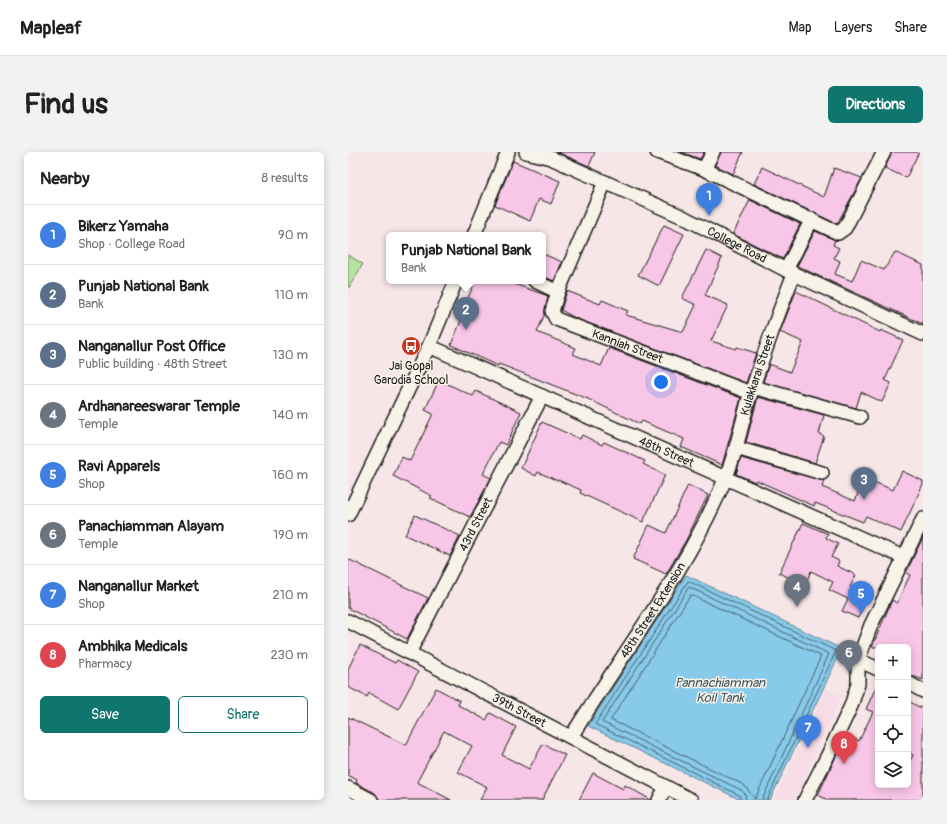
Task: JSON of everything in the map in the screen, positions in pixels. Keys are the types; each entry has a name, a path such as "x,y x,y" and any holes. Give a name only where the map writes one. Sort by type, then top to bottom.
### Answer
{"street":[{"path":"475,232 508,152"},
{"name":"College Road","path":"526,152 552,155 604,182 683,217 790,272 923,334"},
{"path":"657,152 704,169 812,219 835,232 842,231 845,228 884,152"},
{"path":"704,169 713,152"},
{"name":"Kanniah Street","path":"604,182 558,292 552,312 556,319 752,390 860,418"},
{"name":"Kulakkarai Street","path":"726,478 752,390 790,272 812,219"},
{"path":"348,515 429,346 455,284"},
{"path":"541,284 558,292"},
{"name":"48th Street","path":"429,346 903,557"},
{"name":"43rd Street","path":"409,653 542,396"},
{"path":"736,448 822,473"},
{"name":"48th Street Extension","path":"571,737 680,566 726,478"},
{"path":"805,800 851,706 858,684 858,660 876,613 923,519"},
{"name":"39th Street","path":"348,621 691,800"},
{"path":"858,660 875,668"},
{"path":"911,685 923,691"},
{"path":"659,800 666,787"},
{"path":"348,788 371,800"}],"shaded area":[{"path":"826,689 841,696 795,800 774,800"}],"green space":[{"path":"348,255 363,264 348,289"}],"water":[{"name":"Pannachiamman Koil Tank","path":"686,575 842,649 770,800 741,800 588,726"}],"building":[{"path":"557,152 595,152 589,166"},
{"path":"681,152 704,152 700,159"},
{"path":"721,152 743,152 733,174 715,165"},
{"path":"892,152 919,152 906,178 885,168"},
{"path":"513,161 560,181 551,204 539,199 530,221 495,205"},
{"path":"762,167 824,197 834,168 862,178 837,224 754,184"},
{"path":"750,200 800,224 783,259 733,234"},
{"path":"664,225 684,234 659,286 638,275"},
{"path":"815,231 835,240 833,245 839,248 834,258 840,261 835,274 852,281 861,260 884,270 895,252 923,265 923,324 797,266"},
{"path":"706,250 722,258 705,295 728,305 711,341 736,349 737,347 756,353 746,383 575,318 561,310 567,291 600,304 602,300 628,311 626,315 683,332 696,305 682,298"},
{"path":"546,255 562,262 554,281 546,277"},
{"path":"474,284 514,284 548,296 545,314 537,332 576,348 573,354 601,366 609,348 741,398 722,465 681,447 684,439 642,421 640,424 588,399 499,364 498,366 451,345 467,306 465,305"},
{"path":"796,291 880,332 881,330 903,340 885,380 891,383 882,402 861,392 856,408 763,382 769,364 790,372 803,342 780,332"},
{"path":"439,380 473,396 476,391 521,412 506,445 499,442 483,474 491,478 470,517 430,498 432,496 393,476 402,457 410,461 433,414 425,410"},
{"path":"758,397 824,415 819,434 824,436 815,463 746,442"},
{"path":"542,422 580,439 582,435 602,445 604,442 645,461 643,464 665,475 643,522 580,493 581,490 538,472 536,476 521,468"},
{"path":"741,458 824,481 822,487 855,501 864,478 893,490 902,471 923,481 923,484 901,532 866,516 863,522 815,503 814,506 756,480 755,482 736,474"},
{"path":"688,485 708,495 686,540 666,574 633,559 649,525 666,533"},
{"path":"415,515 460,536 450,556 405,535"},
{"path":"803,523 828,534 826,538 838,544 831,557 839,561 837,566 856,575 850,587 869,595 858,618 842,611 848,599 829,590 833,582 811,571 805,585 779,573"},
{"path":"923,537 923,680 911,675 911,644 875,644 875,647 872,647 892,600 897,603 910,575 906,573"},
{"path":"348,559 428,598 407,639 348,608"},
{"path":"360,645 395,663 397,660 418,672 398,709 369,693 367,697 348,687 348,669"},
{"path":"436,688 460,701 458,705 486,720 490,713 516,727 502,755 529,769 543,744 565,755 542,800 480,800 487,787 458,772 472,746 444,731 417,782 451,800 379,800 375,793 356,783 357,780 348,775 348,717 406,745"},
{"path":"875,690 875,788 911,788 911,759 913,755 911,754 911,703 923,709 923,796 921,800 828,800 818,795 846,735 859,741 873,712 866,709"},
{"path":"593,773 623,789 625,785 651,800 579,800"}],"place":[{"name":"Bikerz Yamaha","path":"709,216"},
{"name":"Punjab National Bank","path":"466,330"},
{"name":"Jai Gopal Garodia School","path":"411,346"},
{"name":"Nanganallur Post Office","path":"864,500"},
{"name":"Ardhanareeswarar Temple","path":"797,607"},
{"name":"Ravi Apparels","path":"861,614"},
{"name":"Panachiamman Alayam","path":"849,673"},
{"name":"Nanganallur Market","path":"808,748"},
{"name":"Ambhika Medicals","path":"844,764"}]}
